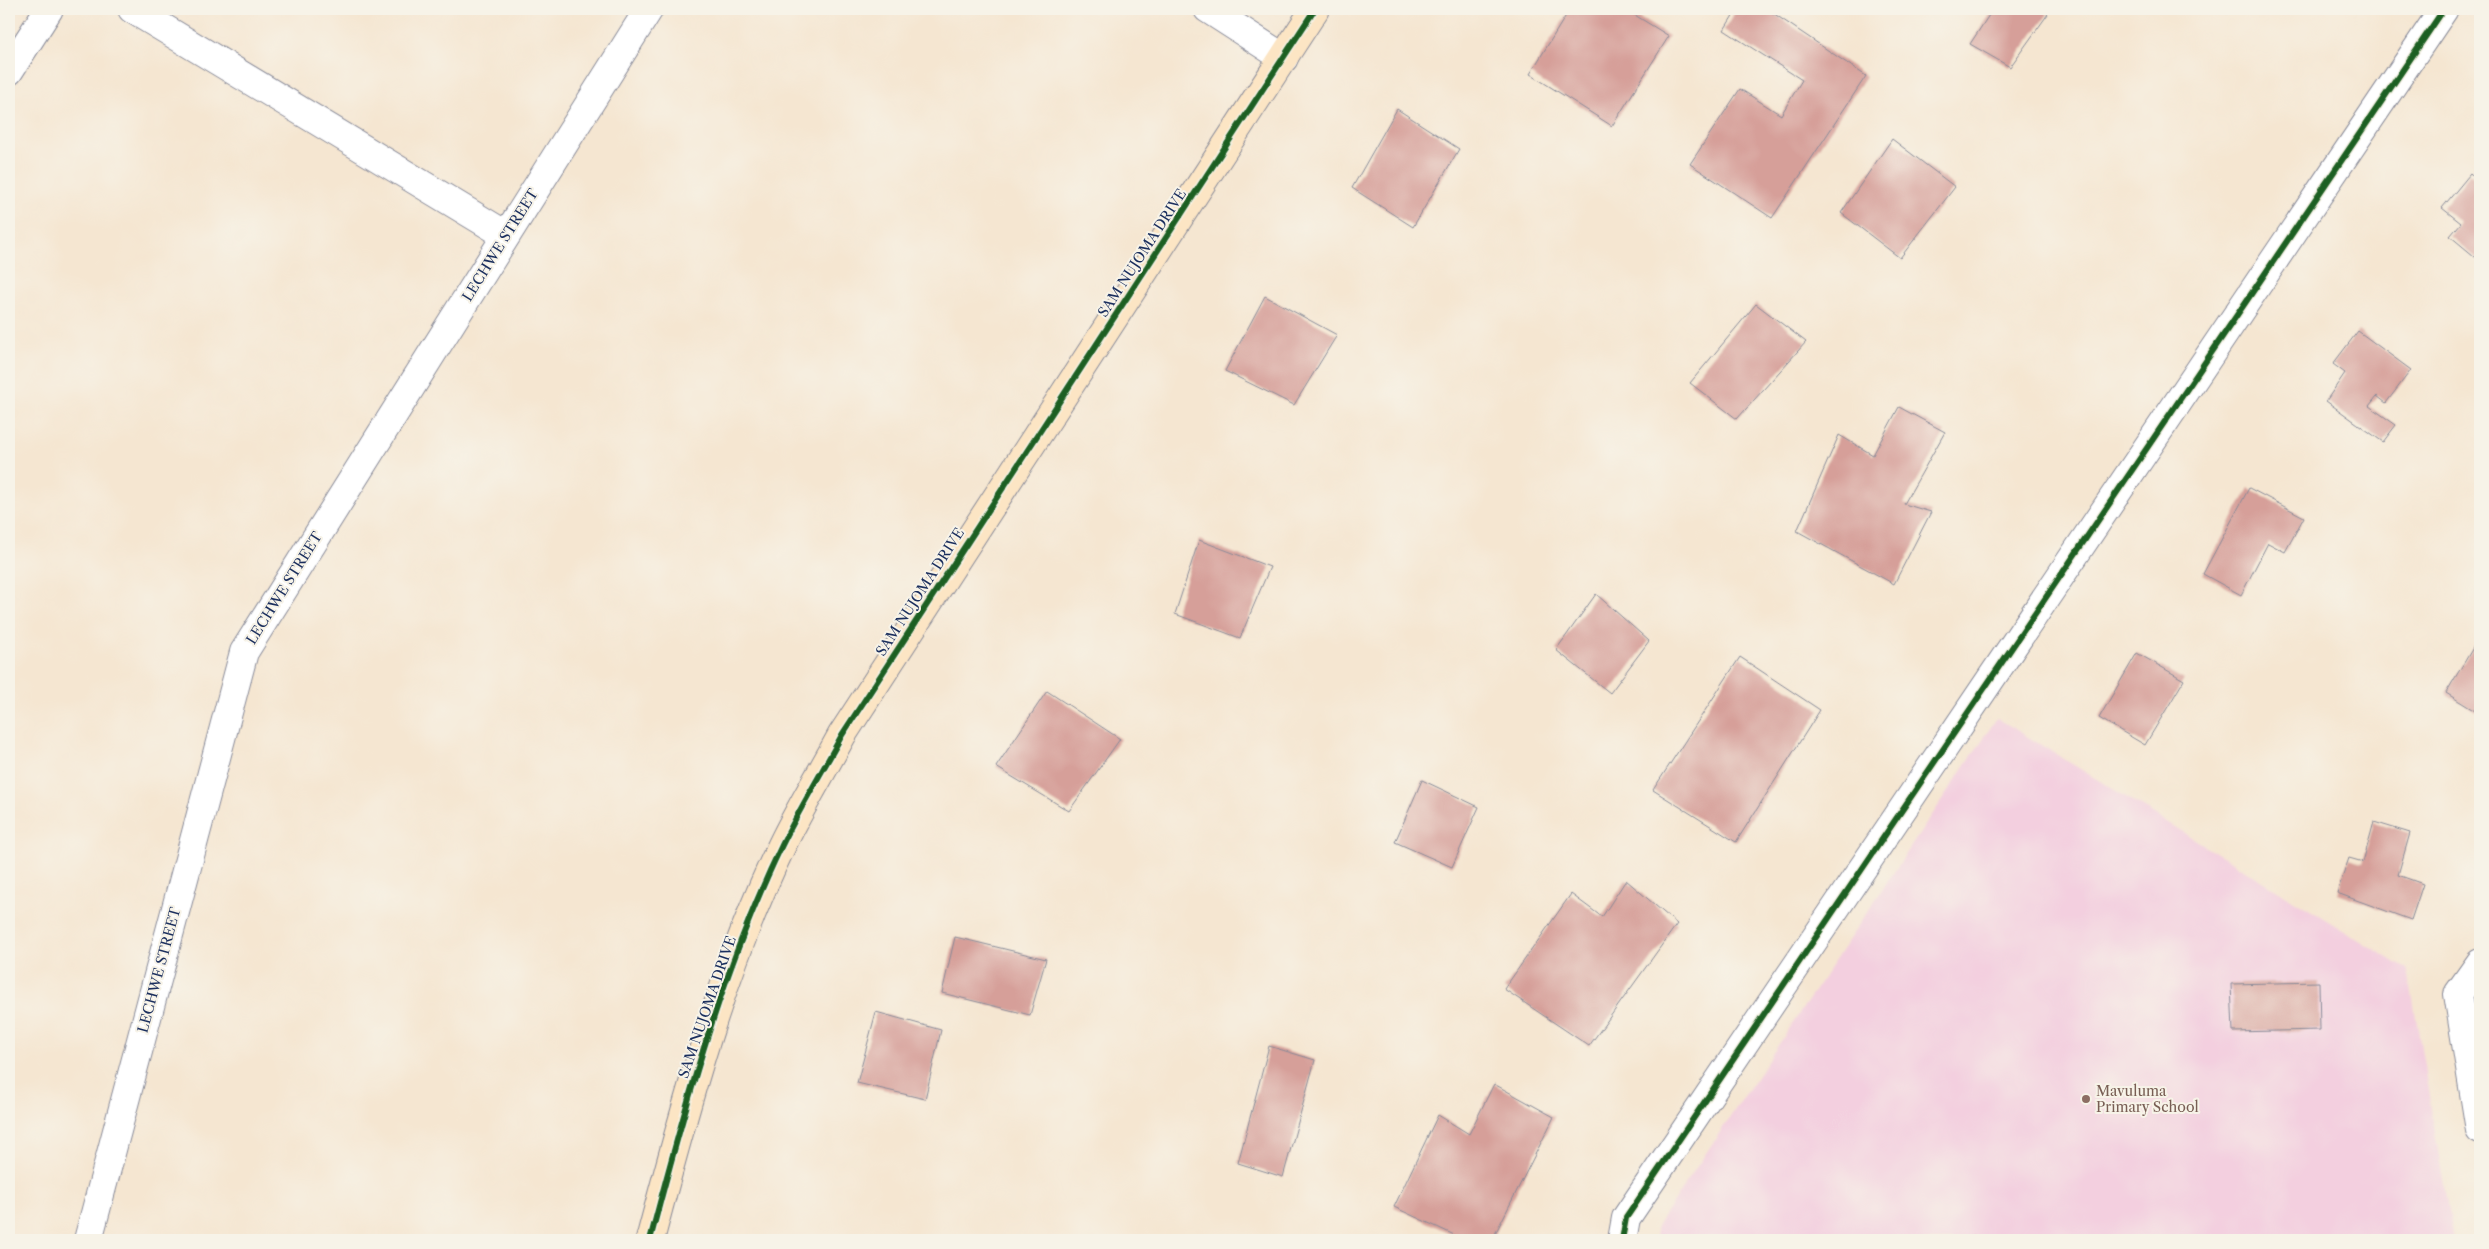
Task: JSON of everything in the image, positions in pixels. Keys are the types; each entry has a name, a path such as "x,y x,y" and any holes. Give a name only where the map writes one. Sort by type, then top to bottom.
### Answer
{"street":[{"path":"9,71 49,9"},
{"path":"132,9 506,235"},
{"name":"LECHWE STREET","path":"88,1240 244,652 649,9"},
{"path":"1208,9 1284,58"},
{"name":"SAM NUJOMA DRIVE","path":"650,1240 681,1124 736,957 782,845 842,735 1315,9"},
{"path":"1622,1240 1626,1218 2444,9"},
{"path":"2480,962 2458,994 2480,1130"}],"shaded area":[{"name":"Mavuluma Primary School","path":"1997,718 2408,970 2453,1240 1657,1240 1656,1228"}],"building":[{"path":"1570,9 1625,9 1669,36 1612,126 1530,74"},
{"path":"1737,9 1767,9 1866,76 1772,218 1690,164 1740,89 1781,115 1802,80 1724,30"},
{"path":"1993,9 2041,9 2048,14 2010,67 1970,44"},
{"path":"1397,109 1459,149 1413,227 1352,188"},
{"path":"1892,139 1955,187 1900,258 1841,213"},
{"path":"2470,174 2480,183 2480,261 2450,236 2461,223 2442,208"},
{"path":"1265,296 1337,335 1294,405 1225,371"},
{"path":"1756,304 1806,342 1737,419 1690,383"},
{"path":"2358,331 2411,370 2386,403 2377,396 2369,406 2396,425 2383,442 2326,401 2345,373 2333,364"},
{"path":"1899,407 1945,432 1904,504 1931,512 1894,584 1797,531 1839,435 1873,455"},
{"path":"2249,488 2304,517 2285,552 2268,543 2241,595 2203,574"},
{"path":"1199,540 1270,567 1240,638 1175,614"},
{"path":"1596,594 1649,641 1610,693 1556,650"},
{"path":"2480,636 2480,714 2446,693"},
{"path":"2137,653 2184,680 2145,745 2099,718"},
{"path":"1740,657 1820,710 1736,842 1653,790"},
{"path":"1047,691 1120,739 1069,811 996,767"},
{"path":"1422,780 1479,807 1452,867 1395,842"},
{"path":"2374,822 2410,833 2398,875 2423,884 2411,920 2337,893 2349,858 2363,862"},
{"path":"1626,880 1677,924 1589,1046 1504,989 1571,894 1602,917"},
{"path":"955,937 1046,959 1030,1015 942,993"},
{"path":"2319,982 2320,1030 2233,1032 2231,984"},
{"path":"876,1012 941,1030 925,1099 857,1083"},
{"path":"1269,1046 1315,1060 1283,1177 1238,1163"},
{"path":"1494,1084 1554,1117 1492,1240 1465,1240 1394,1207 1438,1115 1469,1134"},
{"path":"1973,1237 1997,1239 1997,1240 1972,1240"}],"cycle path":[{"path":"650,1240 691,1089 723,989 761,892 796,817 842,735 1315,9"},
{"path":"1622,1240 1626,1218 2444,9"}],"place":[{"name":"Mavuluma Primary School","path":"2086,1099"}]}
